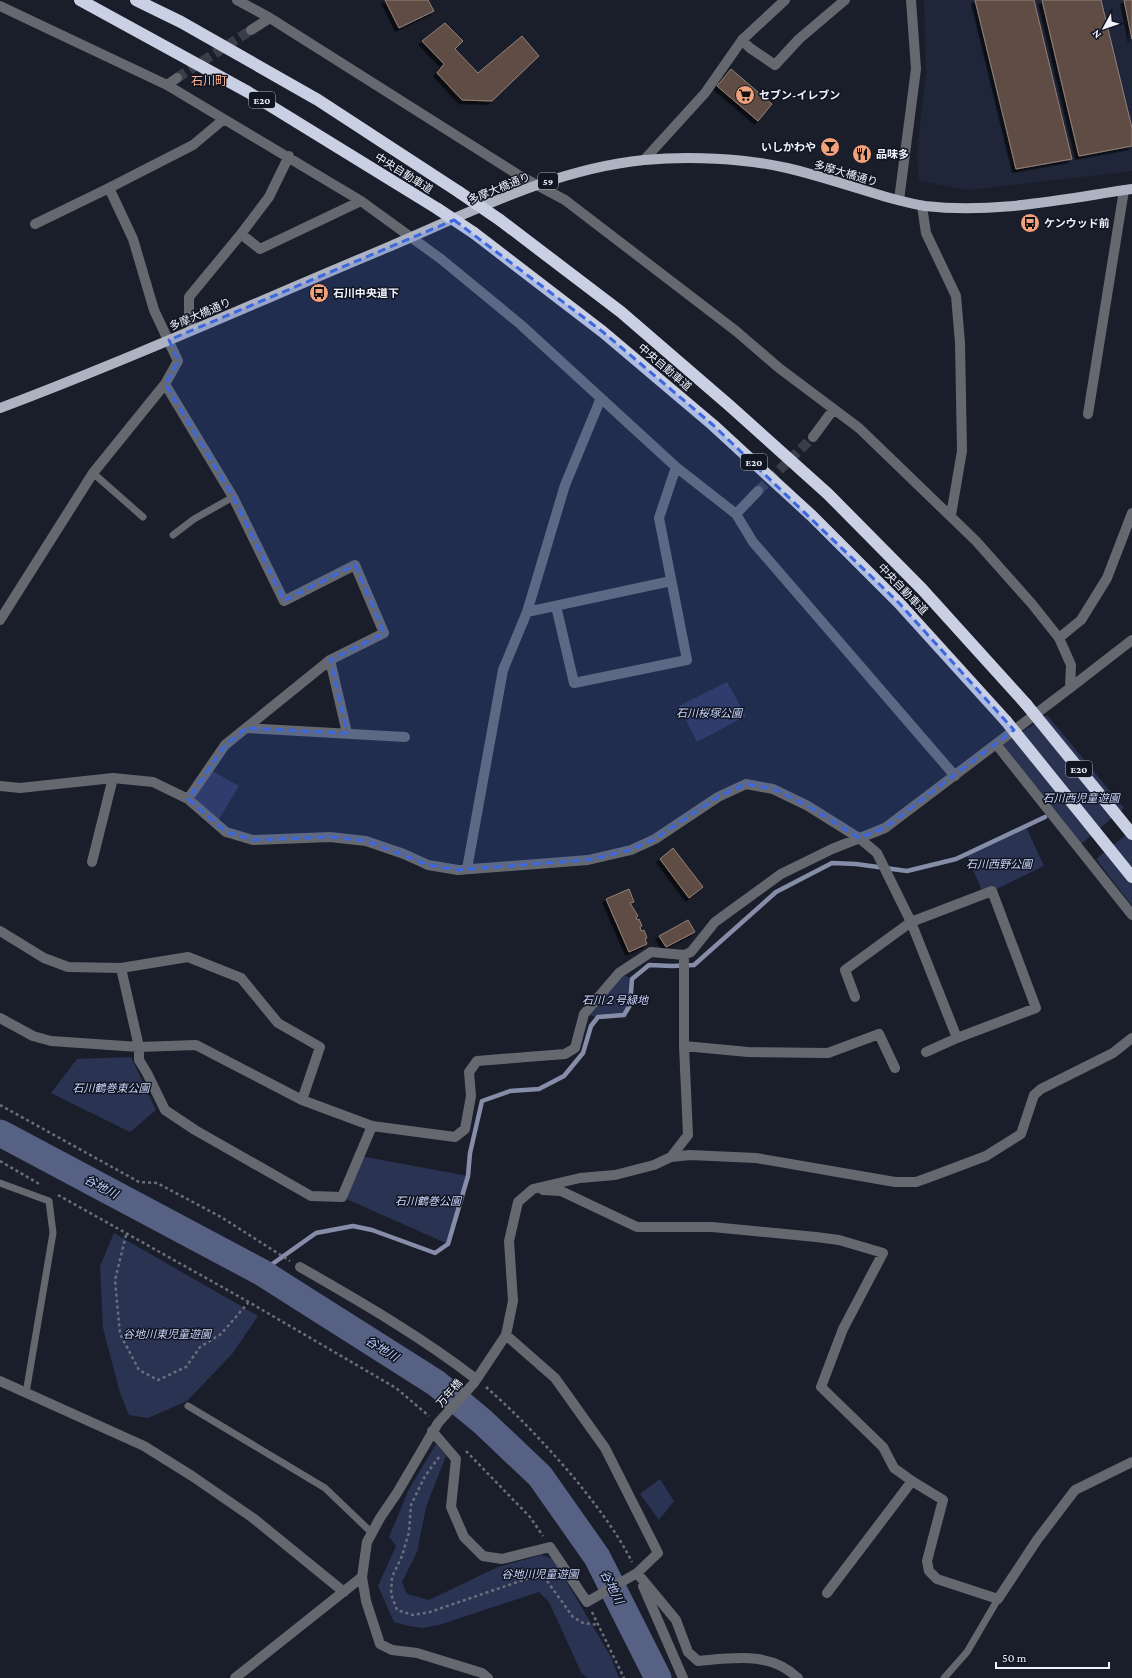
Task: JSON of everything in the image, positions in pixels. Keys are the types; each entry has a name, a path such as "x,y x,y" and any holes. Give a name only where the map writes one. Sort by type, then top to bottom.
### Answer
{"highway":[{"name":"中央自動車道","path":"80,0 248,92 438,209 474,233 603,332 713,425 812,516 899,603 1006,721 1132,877"},
{"name":"中央自動車道","path":"136,0 181,22 318,100 500,220 621,312 730,406 828,494 922,589 1026,704 1132,834"}],"main road":[{"name":"多摩大橋通り","path":"0,408 169,340 536,186 568,175 644,160 713,160 745,162 780,167 922,206 979,209 1011,207 1128,189"}],"street":[{"path":"237,0 270,18 536,186 565,200 736,332 833,410 859,428 951,515 992,558 1059,638 1071,665 1070,688"},
{"path":"644,160 705,92 742,40 785,0"},
{"path":"742,40 750,48 775,65 799,39 845,0"},
{"path":"899,200 916,69 911,0"},
{"path":"0,6 167,85 289,156 361,201 412,237 520,324 676,467 736,514 753,542 955,776"},
{"path":"251,30 270,18"},
{"path":"167,85 177,78"},
{"path":"35,224 193,145 224,119"},
{"path":"192,330 189,313 189,297 241,234 269,197 289,156"},
{"path":"0,620 93,473 165,384 178,361 154,310 133,239 109,188"},
{"path":"1088,414 1128,189"},
{"path":"241,234 260,249 361,201"},
{"path":"922,206 926,233 956,296 960,343 962,451 951,515"},
{"path":"165,384 233,498 284,601 355,565 384,633 330,660 225,745 188,799"},
{"path":"467,869 503,670 528,612 565,485 601,398"},
{"path":"813,437 833,410"},
{"path":"556,606 574,683 687,660 659,518 676,467"},
{"path":"736,514 758,491"},
{"path":"1059,638 1081,620 1107,578 1132,513"},
{"path":"528,612 671,581"},
{"path":"671,1157 688,1135 684,1046 685,957 691,952 715,922 781,874 832,849 885,828 1132,640"},
{"path":"330,660 347,733"},
{"path":"246,728 405,737"},
{"path":"996,744 1132,915"},
{"path":"92,862 114,778"},
{"path":"0,786 20,788 114,778 153,782 188,799 226,832 253,840 330,837 366,841 428,864 458,870 588,860 631,850 655,838 718,797 746,784 773,789 808,806 859,838 877,852 891,878 911,922 957,1038"},
{"path":"855,997 846,970 911,922 992,891 1036,1008 957,1038 926,1052"},
{"path":"0,931 44,958 68,967 121,968 188,957 241,978 278,1023 320,1047 302,1100"},
{"path":"0,1018 33,1036 51,1041 138,1047 196,1045 302,1100 372,1126 455,1137 464,1129 471,1096 469,1072 477,1061 565,1054 575,1048 584,1014 619,972 651,952 685,957"},
{"path":"121,968 138,1047 139,1060 165,1110 195,1130 311,1196 342,1197 372,1126"},
{"path":"684,1046 748,1052 828,1053 879,1034 895,1068"},
{"path":"432,1431 456,1459 451,1507 464,1537 483,1556 502,1559 550,1547 590,1601 634,1575 658,1554 605,1448 555,1378 506,1335 513,1301 509,1241 518,1202 533,1189 580,1178 615,1175 654,1165 671,1157 690,1155 756,1158 895,1182 916,1182 986,1156 1022,1134 1034,1095 1041,1089 1113,1053 1132,1038"},
{"path":"533,1189 561,1191 638,1227 712,1227 816,1236 839,1240 883,1253 843,1329 821,1387 883,1446 894,1468 943,1500 927,1561 929,1571 937,1579 998,1599 1037,1540 1075,1490 1132,1462"},
{"path":"296,1264 409,1331 475,1381"},
{"name":"万年橋","path":"488,1678 482,1673 417,1654 392,1650 380,1644 366,1601 362,1577 366,1542 397,1493 432,1431 475,1381 506,1335"},
{"path":"0,1381 144,1446 192,1476 253,1518 344,1592"},
{"path":"827,1593 912,1481"},
{"path":"634,1575 683,1678"},
{"path":"634,1575 676,1620 688,1652 698,1661 748,1657 774,1663 794,1674 798,1678"},
{"path":"235,1678 362,1577"}],"lane":[{"path":"93,473 144,517"},
{"path":"173,535 194,519 233,498"},
{"path":"0,1183 49,1201 53,1233 26,1393"},
{"path":"188,1406 325,1488 372,1533"},
{"path":"944,1678 967,1652 998,1599"}],"path":[{"path":"0,1105 139,1182 156,1183 221,1217 296,1264"},
{"path":"0,1161 46,1188"},
{"path":"53,1192 126,1235 247,1301 396,1388 418,1406"},
{"path":"126,1235 115,1280 120,1334 139,1370 158,1380 186,1368 200,1347 221,1334 248,1303"},
{"path":"475,1381 499,1399 560,1461 604,1515 625,1548"},
{"path":"447,1448 424,1476 411,1505 409,1532 402,1556 392,1578 391,1594 397,1610 413,1615 430,1612 535,1576 545,1578 573,1617 583,1623 599,1625"},
{"path":"465,1450 530,1518 550,1547"},
{"path":"590,1601 599,1625 624,1678"}],"highlighted area":[{"path":"454,220 603,332 713,425 899,603 1014,730 885,828 859,838 808,806 773,789 746,784 718,797 655,839 631,850 588,860 458,870 428,865 366,841 330,837 253,840 226,832 188,799 225,745 246,728 347,733 330,660 384,633 355,565 284,601 233,497 165,384 178,361 169,340"}],"shaded area":[{"path":"924,0 1132,0 1132,171 969,190 919,181 917,154 926,71"}],"green space":[{"name":"石川桜塚公園","path":"727,682 746,716 697,742 679,706"},
{"name":"石川西児童遊園","path":"1047,715 1124,808 1081,844 1003,745"},
{"path":"209,769 239,786 216,824 188,799"},
{"name":"石川西野公園","path":"1026,827 1044,866 984,895 966,854"},
{"path":"1132,830 1132,906 1096,859"},
{"name":"石川２号緑地","path":"619,973 632,979 630,1005 624,1015 598,1017 584,1014"},
{"name":"石川鶴巻東公園","path":"131,1057 156,1110 130,1132 51,1093 77,1059"},
{"name":"石川鶴巻公園","path":"360,1156 468,1176 448,1244 342,1197"},
{"name":"谷地川東児童遊園","path":"114,1233 258,1316 232,1354 187,1401 148,1418 129,1415 120,1393 103,1328 100,1266"},
{"name":"谷地川児童遊園","path":"436,1444 446,1456 426,1507 417,1552 402,1582 407,1594 429,1600 498,1567 541,1555 553,1559 611,1657 619,1678 587,1678 581,1672 549,1602 539,1592 439,1625 422,1628 394,1622 378,1586 396,1546 389,1537 409,1489"},
{"path":"660,1479 674,1501 659,1520 640,1494"}],"building":[{"path":"385,0 428,0 434,11 399,28"},
{"path":"975,0 1034,0 1072,159 1016,169"},
{"path":"1042,0 1101,0 1132,128 1132,146 1079,156"},
{"path":"1124,0 1132,0 1132,39"},
{"path":"445,23 463,41 455,49 478,73 522,36 539,56 492,101 462,100 437,73 444,64 422,41"},
{"name":"セブン-イレブン","path":"731,69 772,104 758,121 717,86"},
{"path":"673,848 703,887 689,898 660,859"},
{"path":"629,889 634,902 630,903 638,916 636,917 637,920 639,919 642,926 640,927 641,931 644,930 647,938 645,939 647,944 629,952 606,899"},
{"path":"688,920 695,932 666,947 659,936"}],"waterway":[{"path":"261,1272 316,1233 353,1226 372,1230 435,1253 448,1244 468,1176 470,1153 482,1101 510,1091 539,1089 564,1076 583,1053 591,1026 598,1017 624,1015 630,1005 632,979 649,965 694,965 776,892 832,863 856,864 907,871 956,859 1045,817"},
{"name":"谷地川","path":"0,1133 261,1272 436,1383 483,1422 540,1476 597,1557 658,1678"}],"tunnel":[{"path":"177,78 251,30"},
{"path":"758,491 813,437"}],"place":[{"name":"セブン-イレブン","path":"745,95"},
{"name":"いしかわや","path":"830,147"},
{"name":"品味多","path":"862,154"},
{"name":"ケンウッド前","path":"1030,223"},
{"name":"石川中央道下","path":"319,293"}],"district":[{"name":"石川町","path":"209,81"}]}
